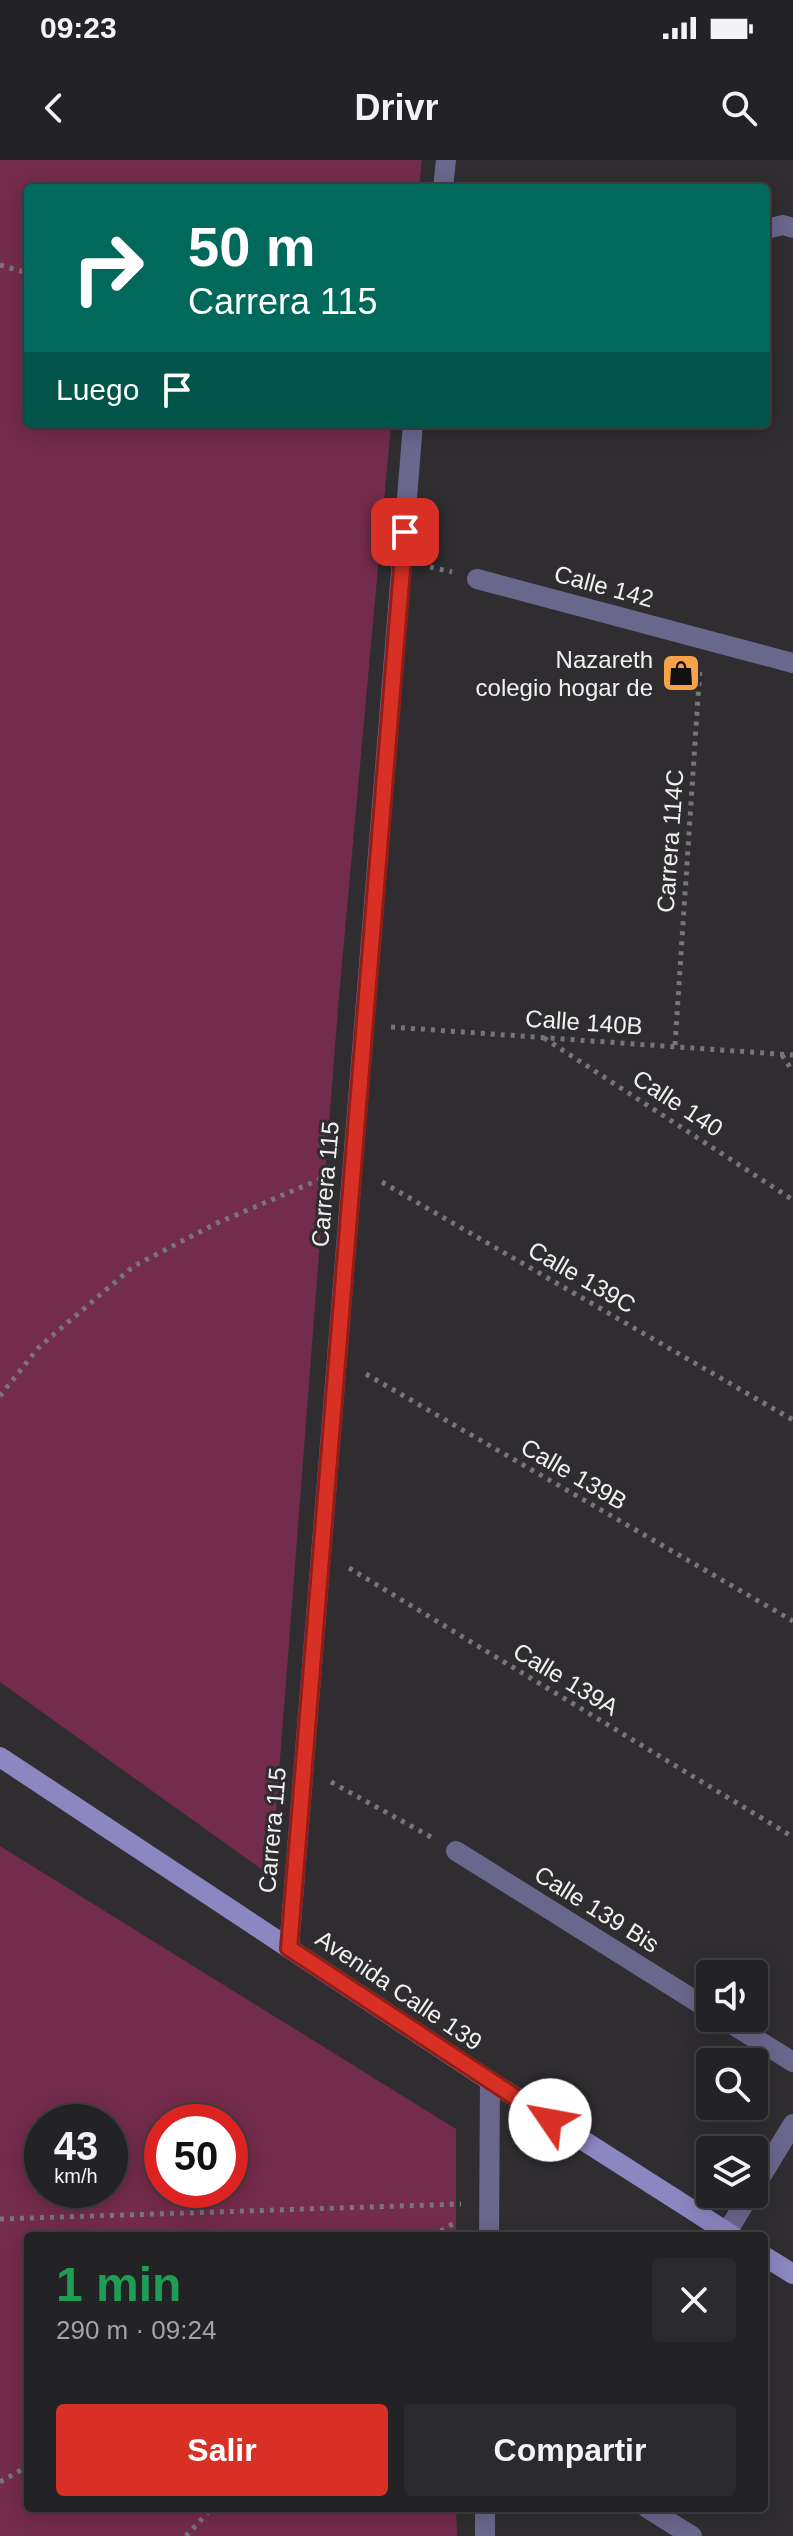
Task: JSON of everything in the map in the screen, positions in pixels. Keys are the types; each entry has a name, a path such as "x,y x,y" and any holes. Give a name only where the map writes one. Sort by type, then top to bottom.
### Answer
{"main road":[{"name":"Avenida Calle 139","path":"0,1757 490,2081 727,2232"},
{"path":"768,2258 793,2274"}],"street":[{"path":"443,184 446,160"},
{"path":"770,228 783,225 793,228"},
{"name":"Carrera 115","path":"289,1948 413,428"},
{"name":"Calle 142","path":"477,579 793,663"},
{"name":"Calle 139 Bis","path":"456,1851 696,2001"},
{"path":"745,2032 793,2062"},
{"path":"489,2232 490,2081"},
{"path":"768,2165 793,2124"},
{"path":"731,2232 743,2208"},
{"path":"485,2512 485,2536"},
{"path":"653,2512 692,2536"}],"path":[{"path":"0,265 24,272"},
{"path":"402,559 477,579"},
{"name":"Carrera 114C","path":"675,1045 702,638"},
{"name":"Calle 140B","path":"364,1025 793,1055"},
{"name":"Calle 140","path":"543,1037 793,1200"},
{"path":"781,1054 793,1072"},
{"path":"0,1396 39,1347 134,1266 217,1223 352,1166"},
{"name":"Calle 139C","path":"352,1166 793,1420"},
{"name":"Calle 139B","path":"337,1358 793,1621"},
{"name":"Calle 139A","path":"321,1551 793,1837"},
{"path":"303,1766 456,1851"},
{"path":"0,2219 490,2203"},
{"path":"0,2482 24,2468"},
{"path":"186,2536 208,2512"}],"shaded area":[{"path":"0,160 422,160 419,184 24,184 24,428 391,428 338,1008 271,1876 0,1682"},
{"path":"0,1846 456,2129 456,2232 24,2232 24,2512 456,2512 457,2536 0,2536"}],"place":[{"name":"Nazareth colegio hogar de","path":"681,673"}],"route":[{"path":"405,532 289,1948 550,2120"}]}
